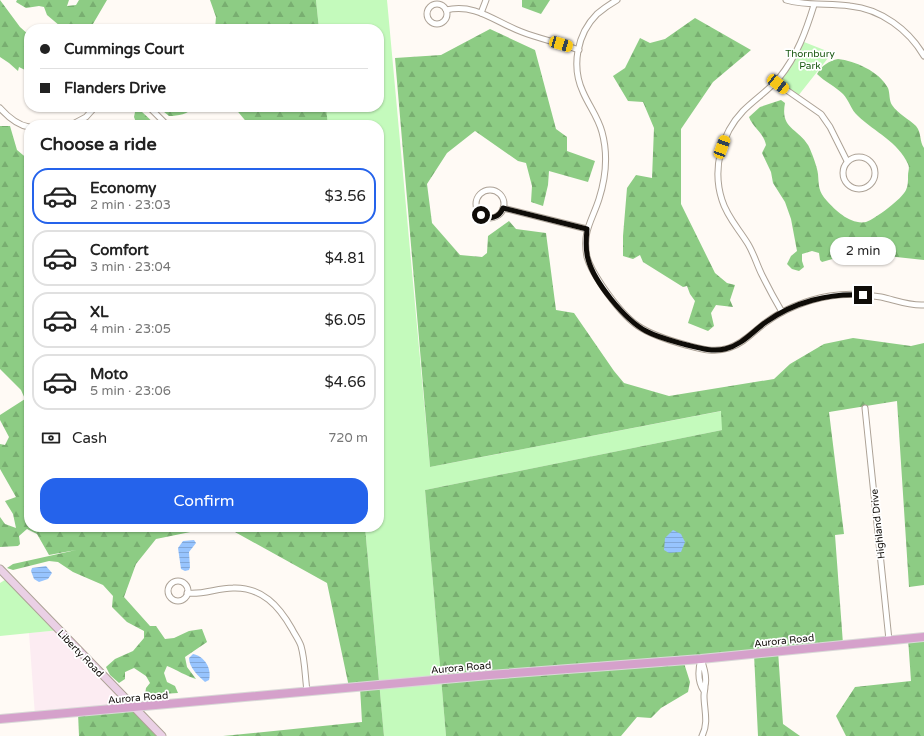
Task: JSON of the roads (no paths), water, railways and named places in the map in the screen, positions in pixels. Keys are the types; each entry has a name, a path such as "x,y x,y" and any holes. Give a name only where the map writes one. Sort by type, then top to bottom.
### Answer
{"main road":[{"name":"Aurora Road","path":"0,719 530,671 701,659 924,637"}],"street":[{"path":"482,13 486,0"},
{"path":"616,0 603,9 590,22 578,50 577,69 583,93 598,120 603,137 605,153 605,169 602,189 587,229 587,257 596,276 615,304 625,315 636,325 654,335 704,349 715,350 725,349 740,343 766,322 782,312 810,301 831,296 874,296 911,305 924,305"},
{"path":"786,0 814,5 851,6 877,14 906,32 924,56"},
{"path":"782,312 748,245 726,211 721,199 718,165 722,147 730,128 743,111 775,82 787,67 802,40 814,5"},
{"path":"446,10 462,8 472,9 521,32 578,50"},
{"path":"775,82 798,99 813,107 820,114 830,127 847,162"},
{"path":"0,108 16,123 24,126"},
{"path":"80,120 90,112"},
{"path":"154,112 162,120"},
{"path":"861,157 870,161 875,170 873,180 870,184 862,188 852,187 848,184 843,176 844,166 847,162 852,158 861,157"},
{"path":"493,191 503,199 503,208 498,216 489,218 485,217 478,211 476,202 484,192 493,191"},
{"path":"503,208 587,229"},
{"name":"Highland Drive","path":"865,408 889,640"},
{"name":"Liberty Road","path":"0,569 162,736"},
{"path":"188,593 200,594 225,588 244,588 254,591 272,602 287,620 300,644 307,691"},
{"path":"701,659 704,668 706,685 704,691 706,721 705,731 702,736"}],"water":[{"path":"673,530 681,534 685,542 681,552 669,553 664,550 665,538"},
{"path":"194,540 196,543 189,552 190,567 189,570 185,571 181,569 178,548 183,541"},
{"path":"46,566 52,573 48,579 39,582 34,579 31,571 32,568"},
{"path":"193,654 201,657 206,663 210,676 209,680 205,682 192,668 189,658"}],"park label":[{"name":"Thornbury Park","path":"810,58"}]}
